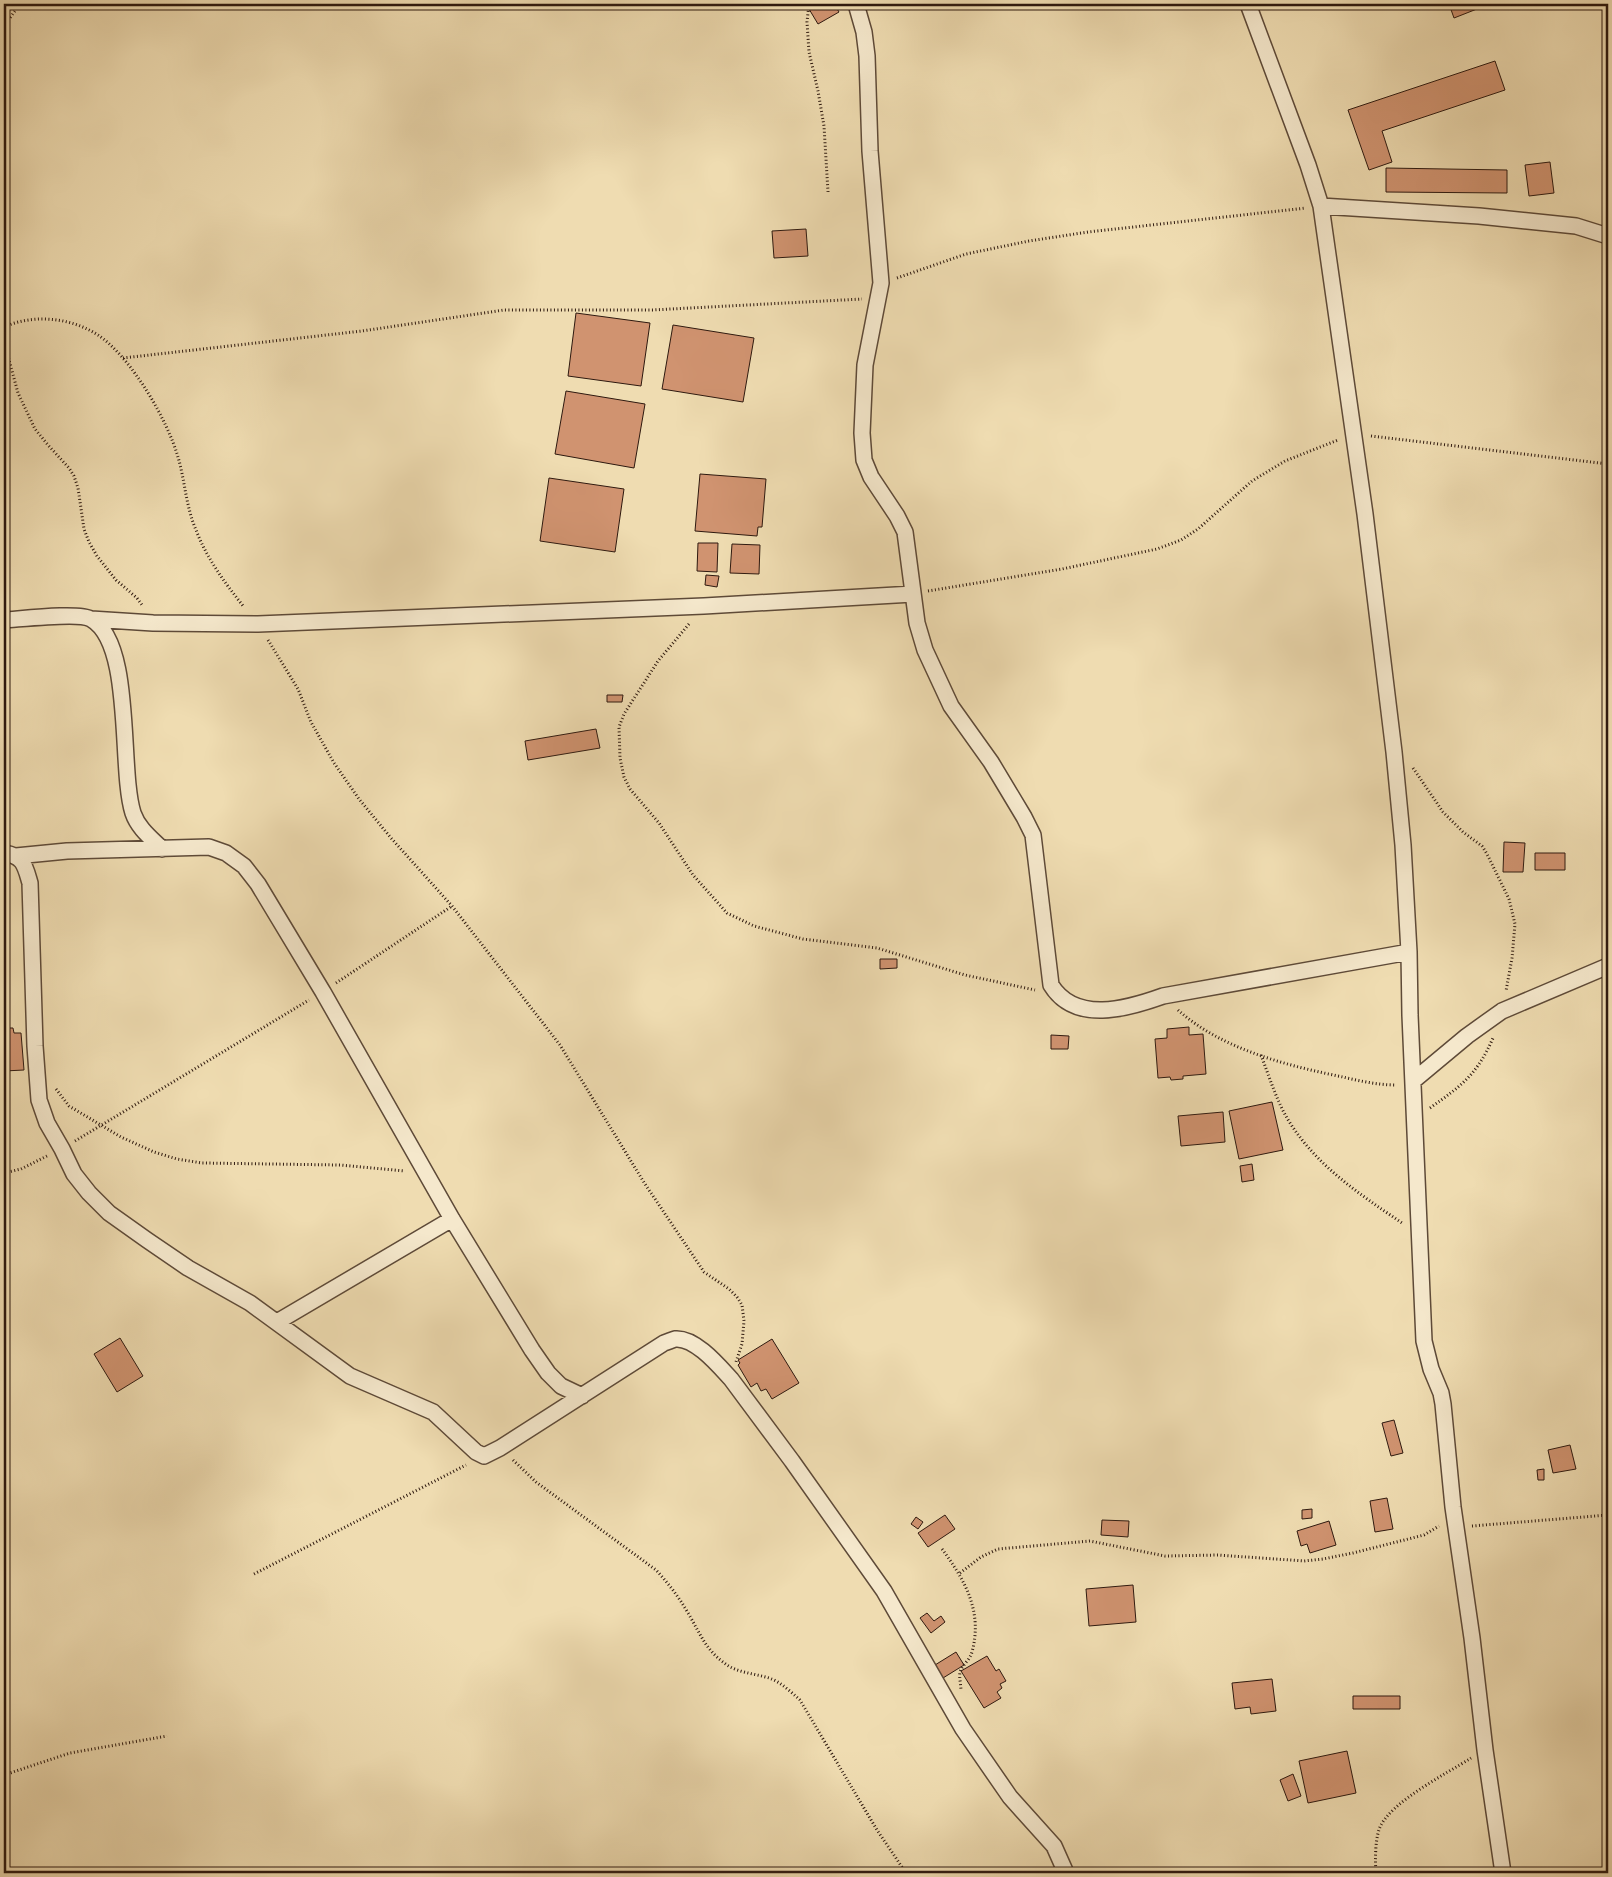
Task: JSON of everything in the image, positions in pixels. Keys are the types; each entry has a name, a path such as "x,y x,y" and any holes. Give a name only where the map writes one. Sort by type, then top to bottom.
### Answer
{"street":[{"path":"856,4 868,56 870,151 881,283 865,365 862,398 864,460 871,477 897,516 904,532 917,623 925,650 951,706 991,762 1024,817 1032,835 1051,985 1056,992 1071,1004 1092,1010 1103,1010 1130,1006 1163,996 1409,952"},
{"path":"1248,4 1308,165 1321,206 1354,434 1394,752 1403,845 1424,1341 1431,1369 1444,1404 1453,1507 1503,1873"},
{"path":"1321,206 1479,216 1576,226 1608,236"},
{"path":"4,620 73,616 153,623 258,624 704,606 913,594"},
{"path":"91,619 104,631 114,651 120,677 128,791 134,814 141,829 162,849"},
{"path":"10,855 67,850 214,848 226,853 244,866 258,884 323,992 452,1219 548,1373 561,1386 582,1396"},
{"path":"10,855 23,862 30,883 35,1046 39,1100 47,1123 74,1174 89,1193 109,1212 188,1268 250,1303 350,1376 433,1412 476,1452 484,1456 500,1448 664,1343 676,1339 693,1344 731,1379 792,1460 884,1591 963,1729 1010,1797 1054,1846 1066,1873"},
{"path":"1413,1081 1467,1036 1502,1011 1608,966"},
{"path":"278,1322 452,1219"}],"path":[{"path":"4,26 20,4"},
{"path":"809,4 807,22 809,52 824,126 828,192"},
{"path":"881,283 966,254 1029,241 1118,228 1321,206"},
{"path":"123,358 362,331 504,310 652,310 878,298"},
{"path":"4,327 18,321 35,318 55,319 98,335 123,358 165,422 178,457 195,529 209,559 258,624 298,690 311,722 334,763 359,799 452,906 560,1045 645,1184 704,1272 729,1289 742,1305 744,1321 742,1344 731,1379"},
{"path":"4,341 18,393 35,429 70,468 74,476 78,488 84,529 89,542 97,556 116,580 137,598 153,623"},
{"path":"913,594 1062,569 1157,549 1181,540 1198,529 1252,481 1285,461 1354,434 1608,464"},
{"path":"704,606 658,661 632,699 619,726 618,741 624,777 630,789 659,823 693,875 727,913 754,926 803,939 877,948 965,976 1010,986 1056,992"},
{"path":"1411,766 1444,812 1463,832 1482,846 1509,899 1515,924 1512,958 1502,1011 1492,1040 1481,1063 1464,1084 1415,1119"},
{"path":"4,1173 21,1169 62,1149 100,1124 323,992 452,906"},
{"path":"1163,996 1191,1021 1214,1036 1261,1055 1306,1069 1362,1081 1388,1085 1413,1081"},
{"path":"1261,1055 1286,1117 1307,1148 1333,1173 1419,1234"},
{"path":"53,1084 70,1106 127,1140 177,1159 202,1163 340,1165 426,1173"},
{"path":"500,1448 536,1482 656,1570 676,1593 700,1637 722,1662 735,1671 771,1679 785,1687 800,1700 877,1830 906,1873"},
{"path":"254,1574 484,1456"},
{"path":"960,1573 981,1557 998,1549 1090,1541 1165,1556 1218,1555 1304,1561 1323,1559 1353,1554 1375,1546 1424,1535 1444,1522 1453,1507"},
{"path":"1457,1527 1608,1515"},
{"path":"942,1549 960,1573 969,1592 976,1629 972,1653 960,1671 962,1700"},
{"path":"4,1775 70,1753 167,1736"},
{"path":"1376,1873 1375,1861 1380,1828 1391,1811 1417,1792 1485,1750"}],"building":[{"path":"817,4 834,4 839,12 818,24 809,9"},
{"path":"1449,4 1481,4 1482,7 1454,18"},
{"path":"1495,61 1505,90 1382,131 1392,162 1369,170 1348,110"},
{"path":"1550,162 1554,193 1529,196 1525,165"},
{"path":"1386,168 1507,170 1507,193 1386,192"},
{"path":"806,229 808,256 774,258 772,231"},
{"path":"576,313 650,323 641,386 568,376"},
{"path":"673,325 754,338 743,402 662,389"},
{"path":"566,391 645,404 634,468 555,454"},
{"path":"700,474 766,479 762,527 758,527 757,536 695,531"},
{"path":"549,478 624,489 615,552 540,541"},
{"path":"698,543 718,543 717,572 697,571"},
{"path":"732,544 760,545 759,574 730,573"},
{"path":"706,575 719,576 717,587 705,585"},
{"path":"607,695 623,695 622,702 607,702"},
{"path":"596,729 600,748 528,760 525,741"},
{"path":"1504,842 1525,843 1523,872 1503,872"},
{"path":"1535,853 1565,853 1565,870 1535,870"},
{"path":"880,959 897,959 897,968 880,969"},
{"path":"1189,1027 1189,1035 1203,1034 1206,1074 1183,1076 1183,1079 1171,1080 1170,1077 1158,1078 1155,1039 1167,1038 1167,1029"},
{"path":"4,1028 13,1028 14,1033 21,1033 24,1070 4,1071"},
{"path":"1051,1035 1069,1036 1068,1049 1051,1049"},
{"path":"1272,1102 1283,1150 1239,1159 1229,1111"},
{"path":"1223,1112 1225,1142 1181,1146 1178,1116"},
{"path":"1252,1164 1254,1180 1242,1182 1240,1166"},
{"path":"120,1338 143,1376 117,1392 94,1354"},
{"path":"772,1339 799,1383 772,1399 766,1389 761,1391 757,1383 751,1387 738,1365 740,1363 738,1360"},
{"path":"1394,1420 1403,1453 1391,1456 1382,1423"},
{"path":"1570,1445 1576,1469 1553,1473 1548,1450"},
{"path":"1544,1469 1544,1480 1538,1480 1537,1470"},
{"path":"1387,1498 1393,1529 1375,1532 1370,1501"},
{"path":"1312,1509 1312,1518 1302,1519 1302,1510"},
{"path":"945,1515 955,1529 928,1547 918,1533"},
{"path":"916,1517 923,1522 918,1529 911,1524"},
{"path":"1102,1520 1129,1521 1128,1537 1101,1535"},
{"path":"1329,1521 1336,1545 1310,1553 1307,1544 1301,1546 1297,1531"},
{"path":"1133,1585 1136,1622 1089,1626 1086,1589"},
{"path":"927,1613 934,1621 941,1616 945,1622 931,1633 920,1618"},
{"path":"956,1652 964,1665 943,1678 935,1665"},
{"path":"987,1656 996,1671 999,1669 1006,1681 1000,1684 1002,1688 997,1692 1001,1698 984,1708 961,1671"},
{"path":"1272,1679 1276,1711 1251,1714 1250,1707 1235,1709 1232,1683"},
{"path":"1353,1696 1400,1696 1400,1709 1353,1709"},
{"path":"1347,1751 1356,1793 1308,1803 1299,1761"},
{"path":"1293,1774 1301,1796 1288,1801 1280,1780"}]}
